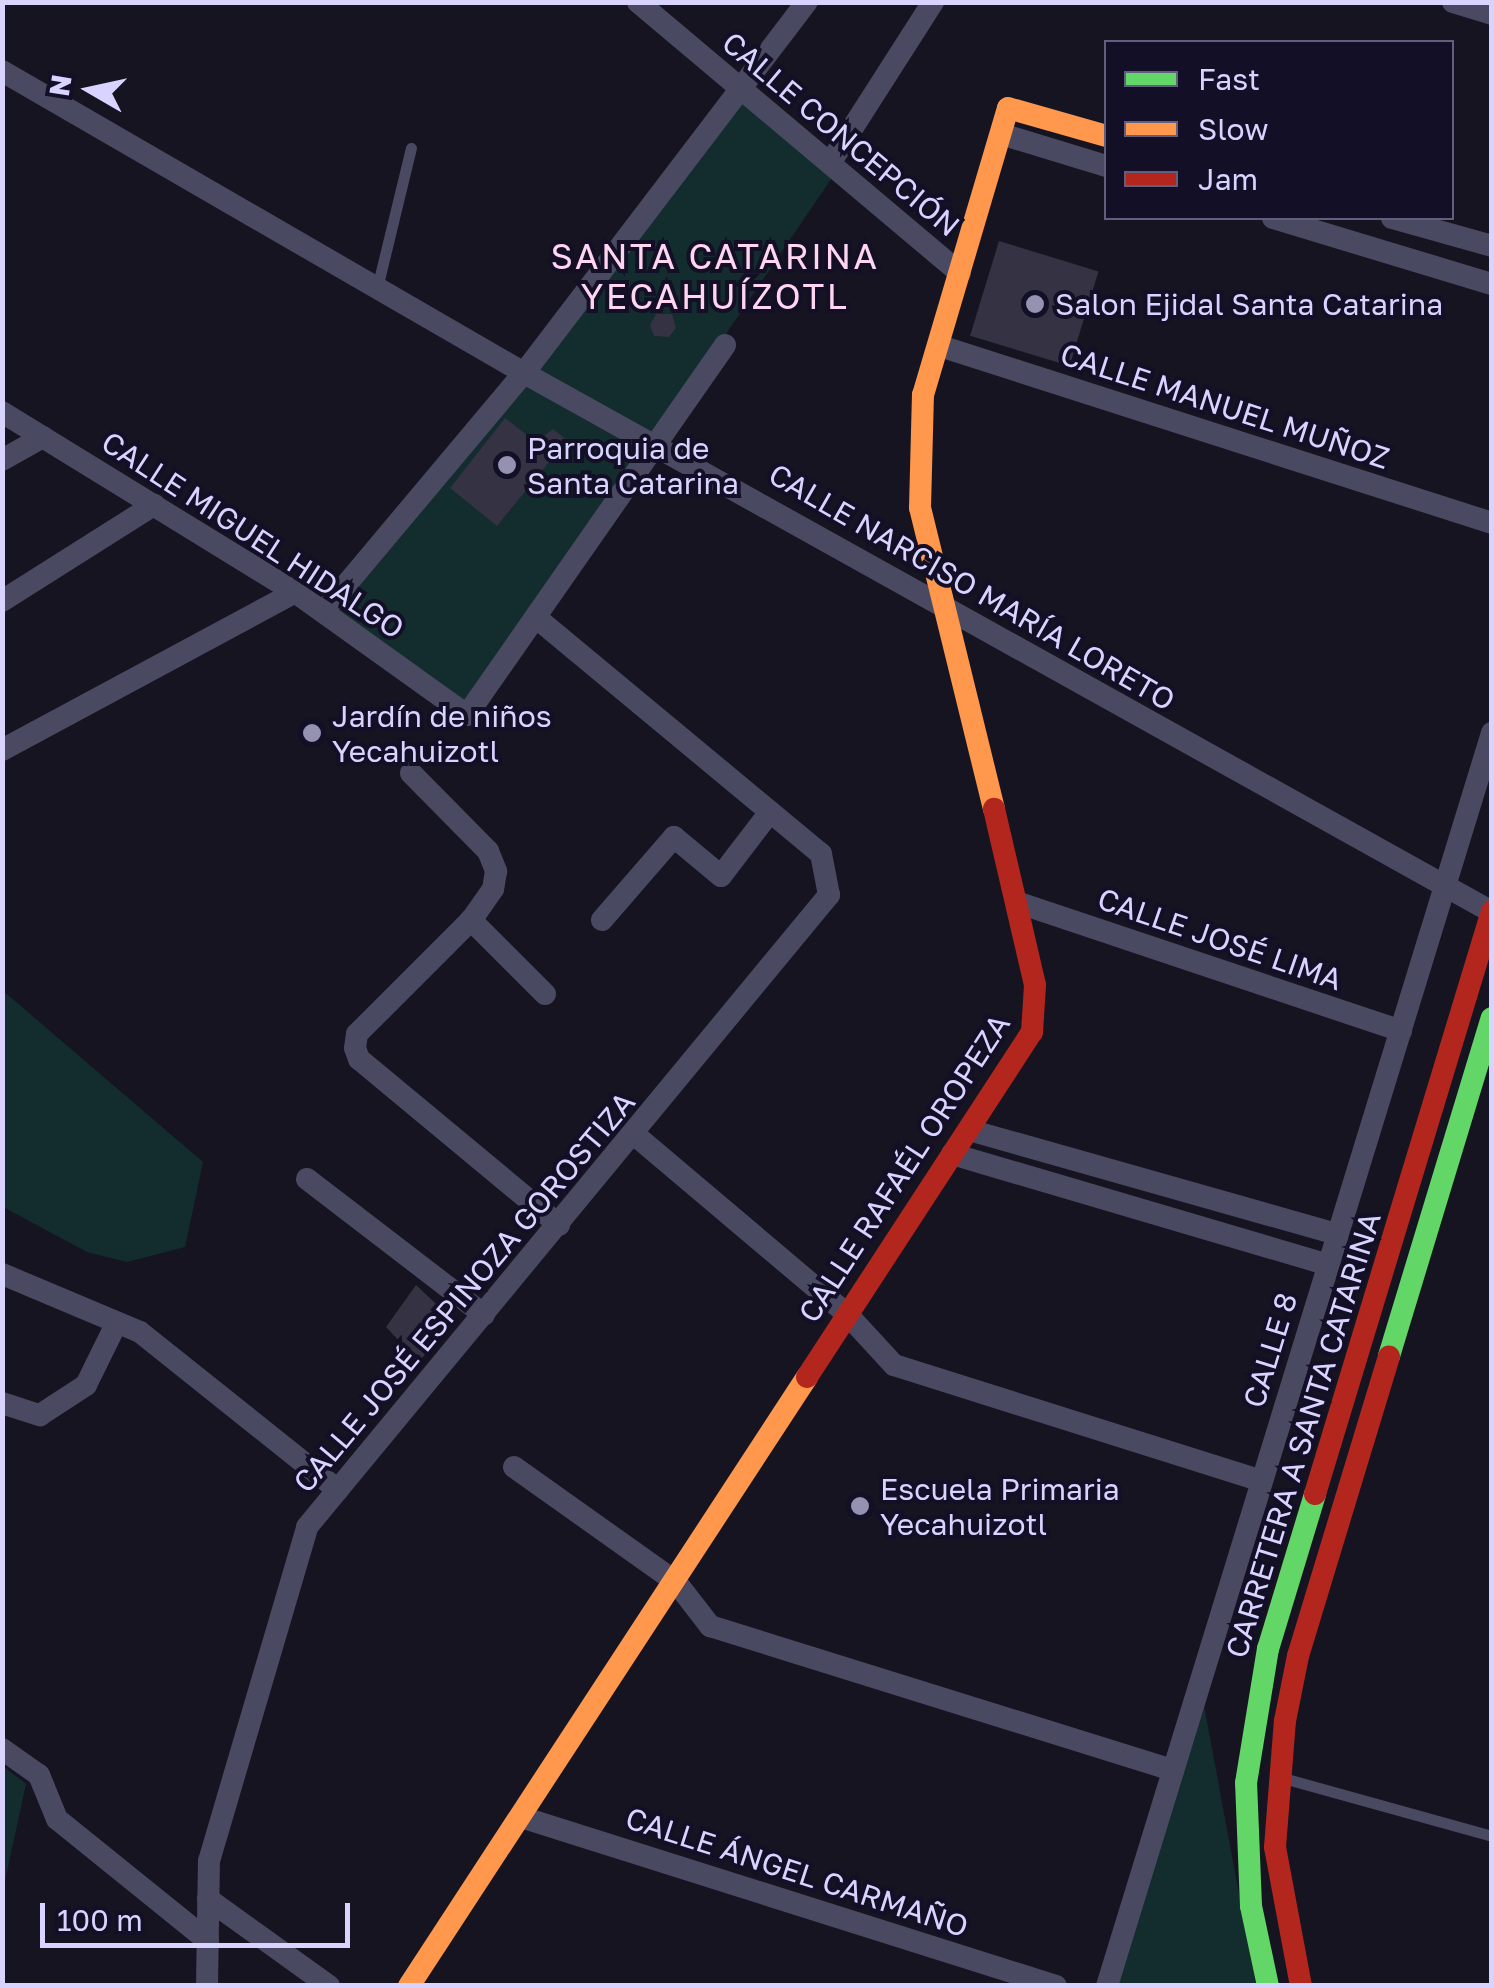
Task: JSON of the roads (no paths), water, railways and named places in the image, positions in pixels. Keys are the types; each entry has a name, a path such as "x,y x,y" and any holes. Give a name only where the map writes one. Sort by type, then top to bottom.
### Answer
{"street":[{"name":"CALLE CONCEPCIÓN","path":"638,2 832,160 960,273"},
{"path":"324,611 524,373 737,86 807,2"},
{"path":"832,160 933,2"},
{"path":"1453,2 1492,14"},
{"name":"CALLE NARCISO MARÍA LORETO","path":"2,71 378,284 524,373 655,442 1443,889 1491,911"},
{"name":"CALLE RAFAÉL OROPEZA","path":"409,1986 1032,1032 1037,1012 1019,903 939,604 920,508 917,444 922,395 940,346 1008,108 1104,135"},
{"path":"1001,134 1104,165"},
{"path":"1280,220 1492,284"},
{"path":"1399,220 1492,246"},
{"path":"538,619 725,344"},
{"name":"CALLE MANUEL MUÑOZ","path":"940,346 1492,523"},
{"name":"CALLE MIGUEL HIDALGO","path":"2,412 324,611 467,714 538,619"},
{"path":"2,460 43,436"},
{"path":"2,601 154,505"},
{"path":"2,750 294,592"},
{"name":"CALLE JOSÉ ESPINOZA GOROSTIZA","path":"207,1986 209,1862 307,1527 829,895 822,854 538,619"},
{"name":"CALLE 8","path":"1108,1986 1492,733"},
{"path":"411,773 488,852 496,871 493,888 471,920 356,1034 355,1048 360,1060 559,1225"},
{"path":"602,920 674,838 720,876 770,812"},
{"name":"CALLE JOSÉ LIMA","path":"1019,903 1401,1031"},
{"name":"CARRETERA A SANTA CATARINA","path":"1268,1986 1252,1906 1246,1800 1268,1648 1491,911"},
{"path":"471,920 545,994"},
{"name":"CARRETERA A SANTA CATARINA","path":"1300,1986 1277,1866 1279,1777 1298,1656 1492,1018"},
{"path":"969,1130 1337,1234"},
{"path":"634,1134 846,1313 894,1365 934,1382 1261,1480"},
{"path":"952,1154 1328,1265"},
{"path":"307,1180 484,1315"},
{"path":"2,1274 140,1332 338,1490"},
{"path":"2,1402 40,1415 86,1385 116,1324"},
{"path":"514,1468 676,1582 710,1626 1173,1770"},
{"path":"2,1749 39,1775 57,1819 208,1941"},
{"name":"CALLE ÁNGEL CARMAÑO","path":"521,1816 1056,1986"},
{"path":"208,1899 328,1986"}],"lane":[{"path":"378,284 412,148"},
{"path":"1279,1777 1492,1836"}],"place":[{"name":"Salon Ejidal Santa Catarina","path":"1035,304"},
{"name":"Parroquia de Santa Catarina","path":"507,465"},
{"name":"Jardín de niños Yecahuizotl","path":"312,733"},
{"name":"Escuela Primaria Yecahuizotl","path":"860,1506"}],"district":[{"name":"SANTA CATARINA YECAHUÍZOTL","path":"715,276"}]}
